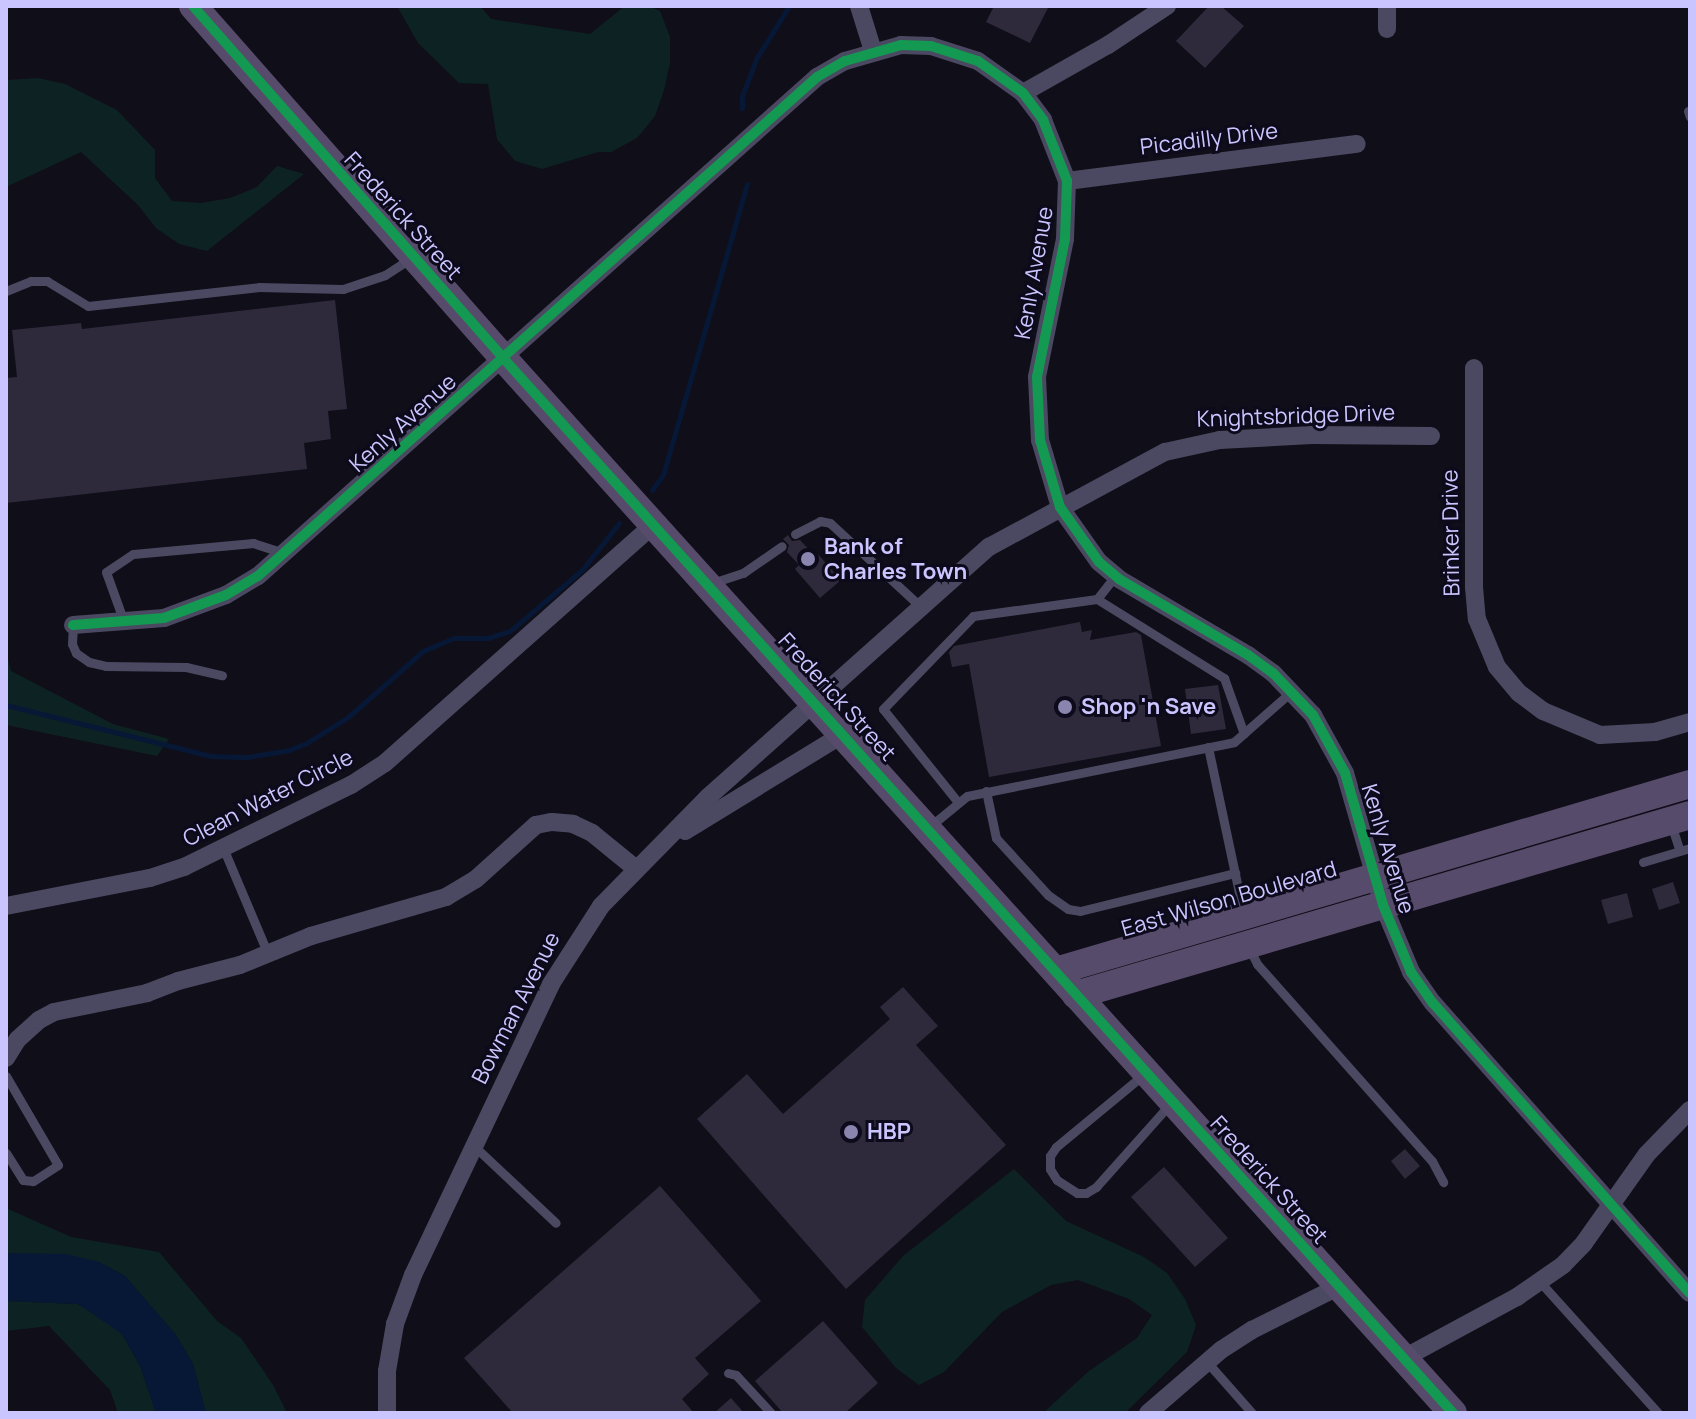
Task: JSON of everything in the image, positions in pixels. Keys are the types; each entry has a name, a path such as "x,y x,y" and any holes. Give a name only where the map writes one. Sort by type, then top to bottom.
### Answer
{"main road":[{"name":"Frederick Street","path":"193,6 504,359 710,584 1453,1413"},
{"name":"East Wilson Boulevard","path":"1056,971 1690,784"},
{"path":"1076,995 1680,818"},
{"path":"1162,970 1165,960 1174,952 1241,932 1243,915"}],"street":[{"path":"859,6 873,51"},
{"path":"1023,93 1108,45 1167,6"},
{"path":"1387,6 1387,29"},
{"name":"Kenly Avenue","path":"73,625 164,618 205,604 258,576 817,77 873,51 901,45 931,46 978,61 1023,93 1043,120 1067,181 1065,239 1037,377 1040,440 1060,507 1099,562 1115,576 1248,655 1292,691 1331,742 1345,773 1383,905 1411,972 1433,1003 1690,1293"},
{"name":"Picadilly Drive","path":"1067,181 1357,144"},
{"name":"Brinker Drive","path":"1474,368 1474,587 1477,619 1497,667 1519,693 1543,711 1600,735 1643,734 1690,722"},
{"name":"Knightsbridge Drive","path":"815,702 989,547 1165,452 1193,443 1312,435 1431,436"},
{"name":"Clean Water Circle","path":"6,906 150,878 224,850 321,802 385,763 654,524"},
{"name":"Bowman Avenue","path":"387,1413 387,1371 395,1324 413,1275 572,945 639,863 815,702"},
{"path":"6,1058 18,1039 39,1020 54,1012 147,993 446,897 476,879 536,825 552,822 573,824 639,863 735,797 843,734"},
{"path":"1404,1358 1541,1283 1584,1243 1647,1154 1690,1110"},
{"path":"1148,1413 1206,1362 1252,1330 1338,1287"}],"lane":[{"path":"6,291 31,281 47,281 88,306 259,287 343,289 385,275 414,256"},
{"path":"795,534 820,521 830,523 921,607"},
{"path":"125,623 106,572 133,554 253,543 286,554"},
{"path":"710,584 743,573 782,546"},
{"path":"1097,599 1115,576"},
{"path":"957,801 883,709 973,616 1097,599 1224,678 1244,734"},
{"path":"73,625 72,644 89,662 106,666 186,667 222,675"},
{"path":"927,828 957,801 986,791 1234,742 1292,691"},
{"path":"1208,747 1243,915"},
{"path":"986,791 996,838 1048,895 1068,909 1080,911 1235,873"},
{"path":"1643,862 1685,850 1680,818"},
{"path":"224,850 267,952"},
{"path":"1248,945 1257,964 1432,1161 1443,1182"},
{"path":"1146,1072 1056,1147 1050,1156 1050,1169 1057,1180 1077,1193 1086,1193 1096,1187 1172,1102"},
{"path":"6,1076 58,1165 33,1181 23,1180 6,1153"},
{"path":"474,1146 556,1223"},
{"path":"1541,1283 1658,1413"},
{"path":"1206,1362 1252,1413"},
{"path":"728,1373 736,1375 771,1413"}],"green space":[{"path":"397,6 480,6 491,19 590,34 625,6 648,6 660,11 670,37 670,63 655,116 637,138 611,152 598,152 542,169 515,161 497,139 488,84 459,83 418,43"},
{"path":"38,78 65,84 117,110 155,150 155,178 172,201 201,203 230,198 257,187 277,166 304,174 207,251 179,244 156,228 138,205 81,152 6,187 6,80"},
{"path":"6,651 11,671 113,724 169,739 157,756 6,725"},
{"path":"1014,1169 1066,1221 1144,1257 1167,1273 1185,1299 1196,1325 1187,1352 1125,1413 1043,1413 1089,1371 1137,1338 1152,1315 1129,1299 1078,1280 1051,1285 1002,1312 944,1372 919,1385 896,1368 862,1327 865,1300 903,1256"},
{"path":"6,1208 71,1237 159,1252 217,1321 241,1338 273,1385 287,1413 206,1413 193,1364 176,1335 125,1276 99,1262 6,1253"},
{"path":"6,1301 77,1304 101,1317 122,1334 140,1366 156,1413 118,1413 110,1390 49,1326 6,1331"}],"water":[{"path":"6,1253 67,1254 99,1262 125,1276 176,1335 193,1364 206,1413 156,1413 140,1366 122,1334 78,1304 6,1301"}],"building":[{"path":"994,6 1049,6 1030,43 986,22"},
{"path":"1209,6 1221,6 1244,26 1205,68 1176,41"},
{"path":"335,300 347,409 328,411 331,439 304,443 307,469 6,503 6,378 17,377 12,330 81,323 82,329"},
{"name":"Bank of Charles Town","path":"788,535 792,541 800,540 812,553 815,551 841,580 820,598 795,569 799,565 787,552 789,545 783,539"},
{"name":"Shop 'n Save","path":"1080,622 1082,632 1092,630 1090,640 1136,632 1141,635 1161,746 989,777 969,664 952,667 949,652 954,646"},
{"path":"1218,685 1226,729 1191,734 1185,689"},
{"path":"1673,882 1680,903 1659,910 1652,889"},
{"path":"1627,893 1633,917 1608,924 1601,900"},
{"name":"HBP","path":"903,987 938,1026 916,1045 1006,1145 846,1289 697,1119 747,1074 783,1114 890,1019 880,1007"},
{"path":"1405,1149 1420,1166 1405,1179 1391,1161"},
{"path":"1164,1167 1228,1238 1195,1267 1131,1197"},
{"path":"660,1186 761,1301 695,1358 709,1374 682,1399 694,1413 513,1413 464,1358"},
{"path":"823,1321 878,1383 845,1413 783,1413 755,1381"},
{"path":"731,1398 744,1413 714,1413"}],"waterway":[{"path":"742,108 742,96 756,59 789,6"},
{"path":"652,490 663,475 747,184"},
{"path":"6,705 211,756 248,757 289,750 305,744 348,717 423,651 454,638 488,638 510,631 582,570 619,523"}],"cycle path":[{"path":"193,6 504,359 1453,1413"},
{"path":"73,625 164,618 226,595 258,576 817,77 845,61 901,45 931,46 978,61 1023,93 1043,120 1067,181 1065,239 1037,377 1040,440 1060,507 1099,562 1119,579 1248,655 1273,673 1313,715 1345,773 1383,905 1411,972 1433,1003 1690,1293"}],"place":[{"name":"Bank of Charles Town","path":"808,559"},
{"name":"Shop 'n Save","path":"1065,707"},
{"name":"HBP","path":"851,1132"}]}
